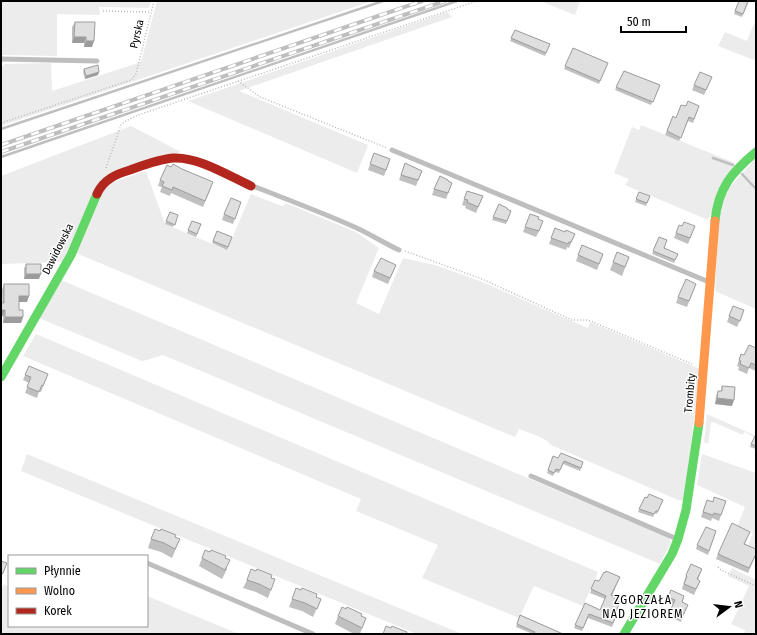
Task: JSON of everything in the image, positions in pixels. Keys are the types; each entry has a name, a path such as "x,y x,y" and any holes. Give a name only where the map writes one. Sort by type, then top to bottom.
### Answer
{"street":[{"name":"Trombity","path":"624,634 659,576 678,539 686,510 701,409 715,217 719,196 722,187 736,170 756,152"},
{"path":"103,184 125,171 164,159 175,158 192,160 251,186"},
{"name":"Dawidowska","path":"1,377 71,255 103,184"}],"lane":[{"path":"1,59 97,61"},
{"path":"392,150 710,283"},
{"path":"251,186 294,201 350,225 399,250"},
{"path":"531,476 678,539"},
{"path":"148,563 313,634"}],"path":[{"name":"Pyrska","path":"1,124 131,80 136,74 154,1"},
{"path":"103,184 106,166 121,125 138,115 477,1"},
{"path":"103,11 151,12"},
{"path":"238,81 260,97 392,150"},
{"path":"399,250 482,279 572,320 583,320 600,325 704,369"},
{"path":"718,567 721,570 756,586"}],"shaded area":[{"path":"1,1 151,1 149,8 99,7 100,15 57,14 57,56 1,55"},
{"path":"157,1 372,1 1,126 1,66 4,66 4,64 51,63 52,91 141,62"},
{"path":"540,1 580,1 575,15"},
{"path":"447,12 452,17 239,91 368,145 357,173 188,101"},
{"path":"754,23 756,25 756,56 754,60 718,46 725,32 747,41"},
{"path":"641,125 735,163 708,220 625,185 629,179 614,173 632,127 639,130"},
{"path":"131,126 181,152 117,170 63,262 1,264 1,176"},
{"path":"756,158 756,309 715,291 719,213 728,189"},
{"path":"146,171 165,224 227,250 251,194 282,206 286,203 356,232 379,248 356,303 379,314 403,258 435,265 480,281 588,328 590,322 700,369 684,501 678,500 551,445 545,440 519,429 515,437 76,253 107,184"},
{"path":"61,280 669,538 671,542 660,564 163,355 142,361 39,318"},
{"path":"36,334 598,572 583,606 534,586 519,618 422,578 438,545 356,511 361,499 23,356"},
{"path":"707,414 756,436 756,438 744,432 743,435 713,422 711,423 708,444 704,442"},
{"path":"27,454 462,634 417,634 21,471"},
{"path":"702,454 756,473 756,549 748,545 753,533 737,527 745,507 697,485"},
{"path":"732,568 756,580 756,634 744,634 745,630 731,624 749,586 728,576"},
{"path":"4,584 8,586 8,627 148,627 148,596 239,634 1,634 1,592"}],"building":[{"path":"739,1 748,1 743,14 735,11"},
{"path":"75,22 95,22 94,41 86,41 86,37 74,37"},
{"path":"515,30 550,44 546,53 511,38"},
{"path":"573,48 608,63 600,81 565,66"},
{"path":"98,65 99,72 86,76 84,69"},
{"path":"624,71 660,85 653,102 616,87"},
{"path":"700,72 712,77 706,90 694,85"},
{"path":"688,101 699,106 694,119 689,117 681,138 667,131 673,116 676,118 681,105 686,106"},
{"path":"374,153 390,159 386,170 370,164"},
{"path":"405,163 422,171 418,180 401,175"},
{"path":"173,164 213,182 205,201 173,187 172,190 162,186 164,182 160,180 167,165 171,167"},
{"path":"440,176 452,183 448,193 434,189"},
{"path":"467,191 483,196 478,207 464,199"},
{"path":"639,192 650,196 647,203 636,199"},
{"path":"231,198 241,202 235,219 224,214"},
{"path":"499,204 511,211 507,221 493,217"},
{"path":"170,212 178,215 175,225 166,221"},
{"path":"530,214 539,217 538,219 543,221 539,231 525,227"},
{"path":"192,221 201,224 197,234 188,230"},
{"path":"684,222 695,226 690,238 676,233 679,225 682,226"},
{"path":"555,228 565,232 566,230 575,234 571,242 568,244 551,238"},
{"path":"217,231 232,237 228,247 213,241"},
{"path":"659,237 667,240 664,248 678,254 675,260 653,251"},
{"path":"582,245 603,254 599,264 578,255"},
{"path":"617,252 629,257 625,267 613,262"},
{"path":"381,258 396,265 390,278 374,271"},
{"path":"26,264 41,264 41,274 26,274"},
{"path":"686,279 696,284 689,301 678,297"},
{"path":"4,284 29,284 29,296 19,296 19,310 23,310 23,317 5,317 5,310 1,310 1,303 4,303"},
{"path":"733,306 744,310 740,321 729,316"},
{"path":"749,345 756,348 756,365 751,363 749,368 740,364 741,361 739,360 741,354 744,355"},
{"path":"29,366 48,374 39,392 27,387 31,377 25,375"},
{"path":"722,386 735,387 734,400 717,398 718,391 722,391"},
{"path":"755,436 756,437 756,446 751,444"},
{"path":"561,453 583,462 581,468 564,461 560,470 556,469 554,473 548,470 553,456 558,458"},
{"path":"649,494 663,500 658,511 654,514 639,509 645,497 647,498"},
{"path":"714,497 726,501 721,515 714,513 713,515 703,512 707,500 713,502"},
{"path":"732,523 750,532 744,544 756,549 756,554 749,568 718,554"},
{"path":"706,527 716,531 709,551 697,545"},
{"path":"155,529 160,531 161,529 176,535 175,537 180,539 175,549 164,543 151,539"},
{"path":"205,550 210,552 211,550 226,556 225,558 230,560 225,570 202,558"},
{"path":"1,561 7,563 3,573 1,572"},
{"path":"691,564 702,569 697,579 700,581 696,589 684,584"},
{"path":"251,569 256,571 257,569 272,575 271,578 275,579 271,590 247,580"},
{"path":"606,571 620,577 611,595 615,597 614,599 620,602 614,616 616,616 613,623 589,614 583,628 575,625 585,603 600,610 606,596 591,589 595,580 599,581"},
{"path":"296,588 301,590 302,588 317,594 316,597 321,599 317,609 292,599"},
{"path":"671,590 684,596 682,602 688,605 682,617 670,611 675,600 668,597"},
{"path":"342,607 346,609 347,607 362,614 361,616 366,618 362,628 338,616"},
{"path":"520,615 563,634 534,634 535,632 517,624"},
{"path":"386,626 391,628 392,626 407,632 406,634 383,634"}],"waterway":[{"path":"1,129 383,1"},
{"path":"1,157 457,1"},
{"path":"713,158 733,165"},
{"path":"742,174 756,189"}],"railway":[{"path":"1,145 422,1"},
{"path":"1,152 445,1"}],"traffic: fast":[{"path":"715,221 719,199 723,190 733,174 756,152"},
{"path":"1,377 71,255 97,194"},
{"path":"624,634 672,554 678,539 686,510 699,423"}],"traffic: slow":[{"path":"699,423 715,221"}],"traffic: jam":[{"path":"97,194 106,181 115,176 152,162 174,158 204,164 224,172 251,186"}],"district":[{"name":"ZGORZAŁA NAD JEZIOREM","path":"643,607"}]}
